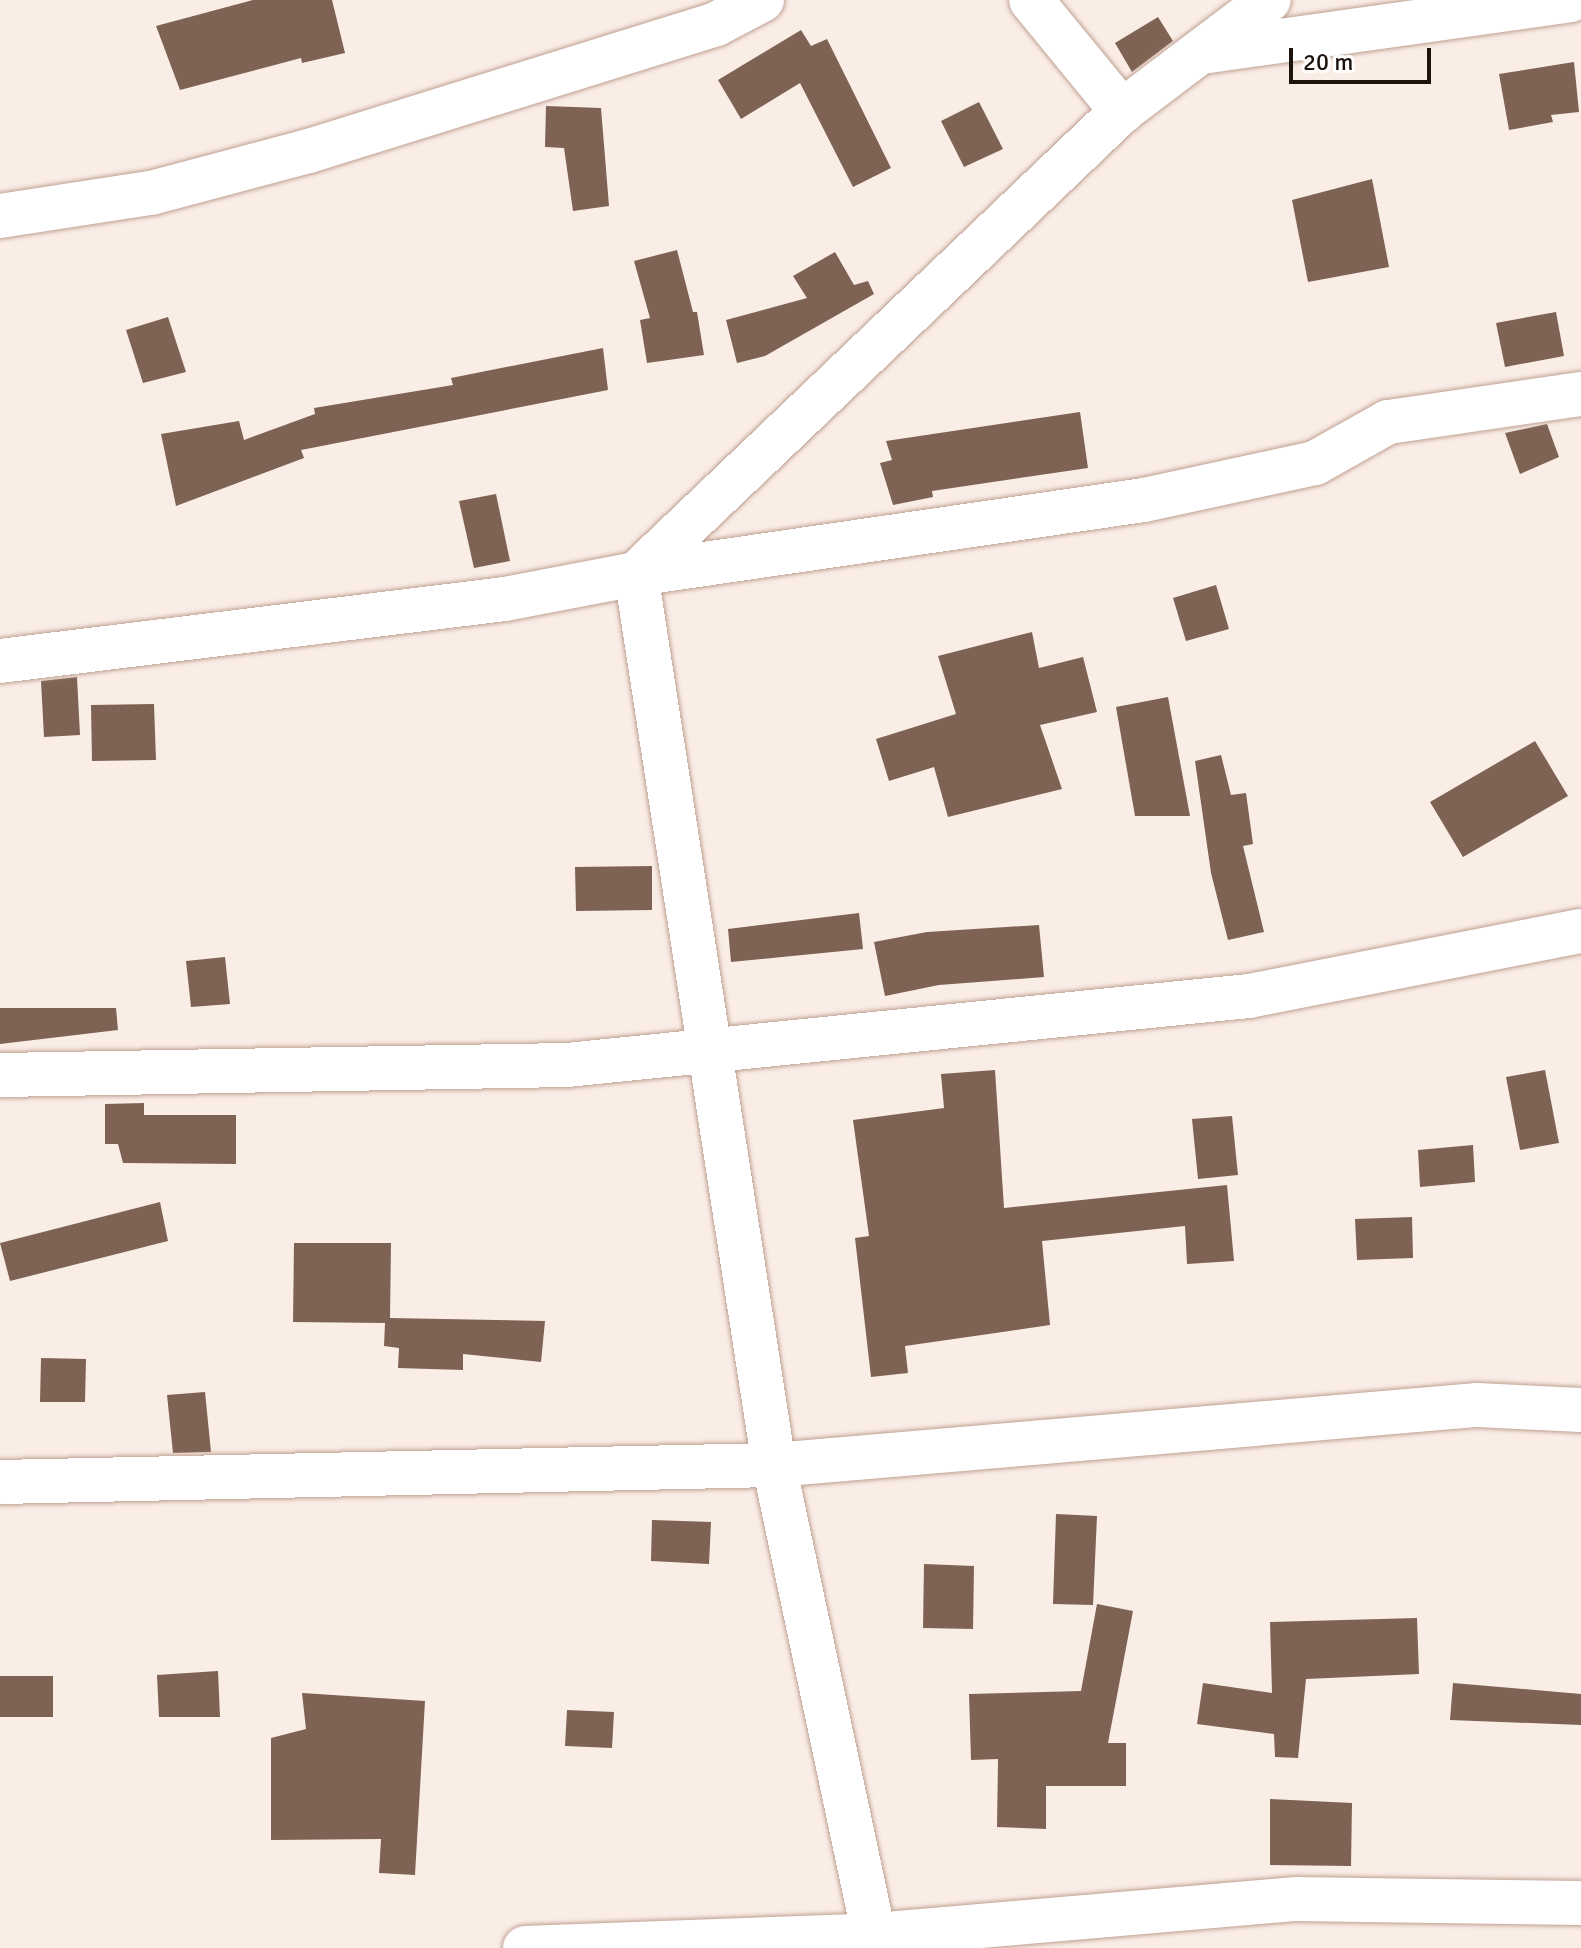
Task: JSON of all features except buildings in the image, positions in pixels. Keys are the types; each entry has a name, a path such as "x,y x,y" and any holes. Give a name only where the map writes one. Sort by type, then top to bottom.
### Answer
{"street":[{"path":"0,216 151,193 309,151 716,24 762,0"},
{"path":"1031,0 1122,111"},
{"path":"636,574 1122,111 1269,0"},
{"path":"1199,53 1570,0"},
{"path":"0,661 505,599 636,574 1144,500 1315,463 1388,422 1581,394"},
{"path":"636,574 714,1050 774,1465 876,1941"},
{"path":"0,1075 567,1065 1249,996 1581,931"},
{"path":"0,1482 774,1465 1477,1405 1581,1410"},
{"path":"525,1948 876,1941 1296,1899 1581,1903"}]}
